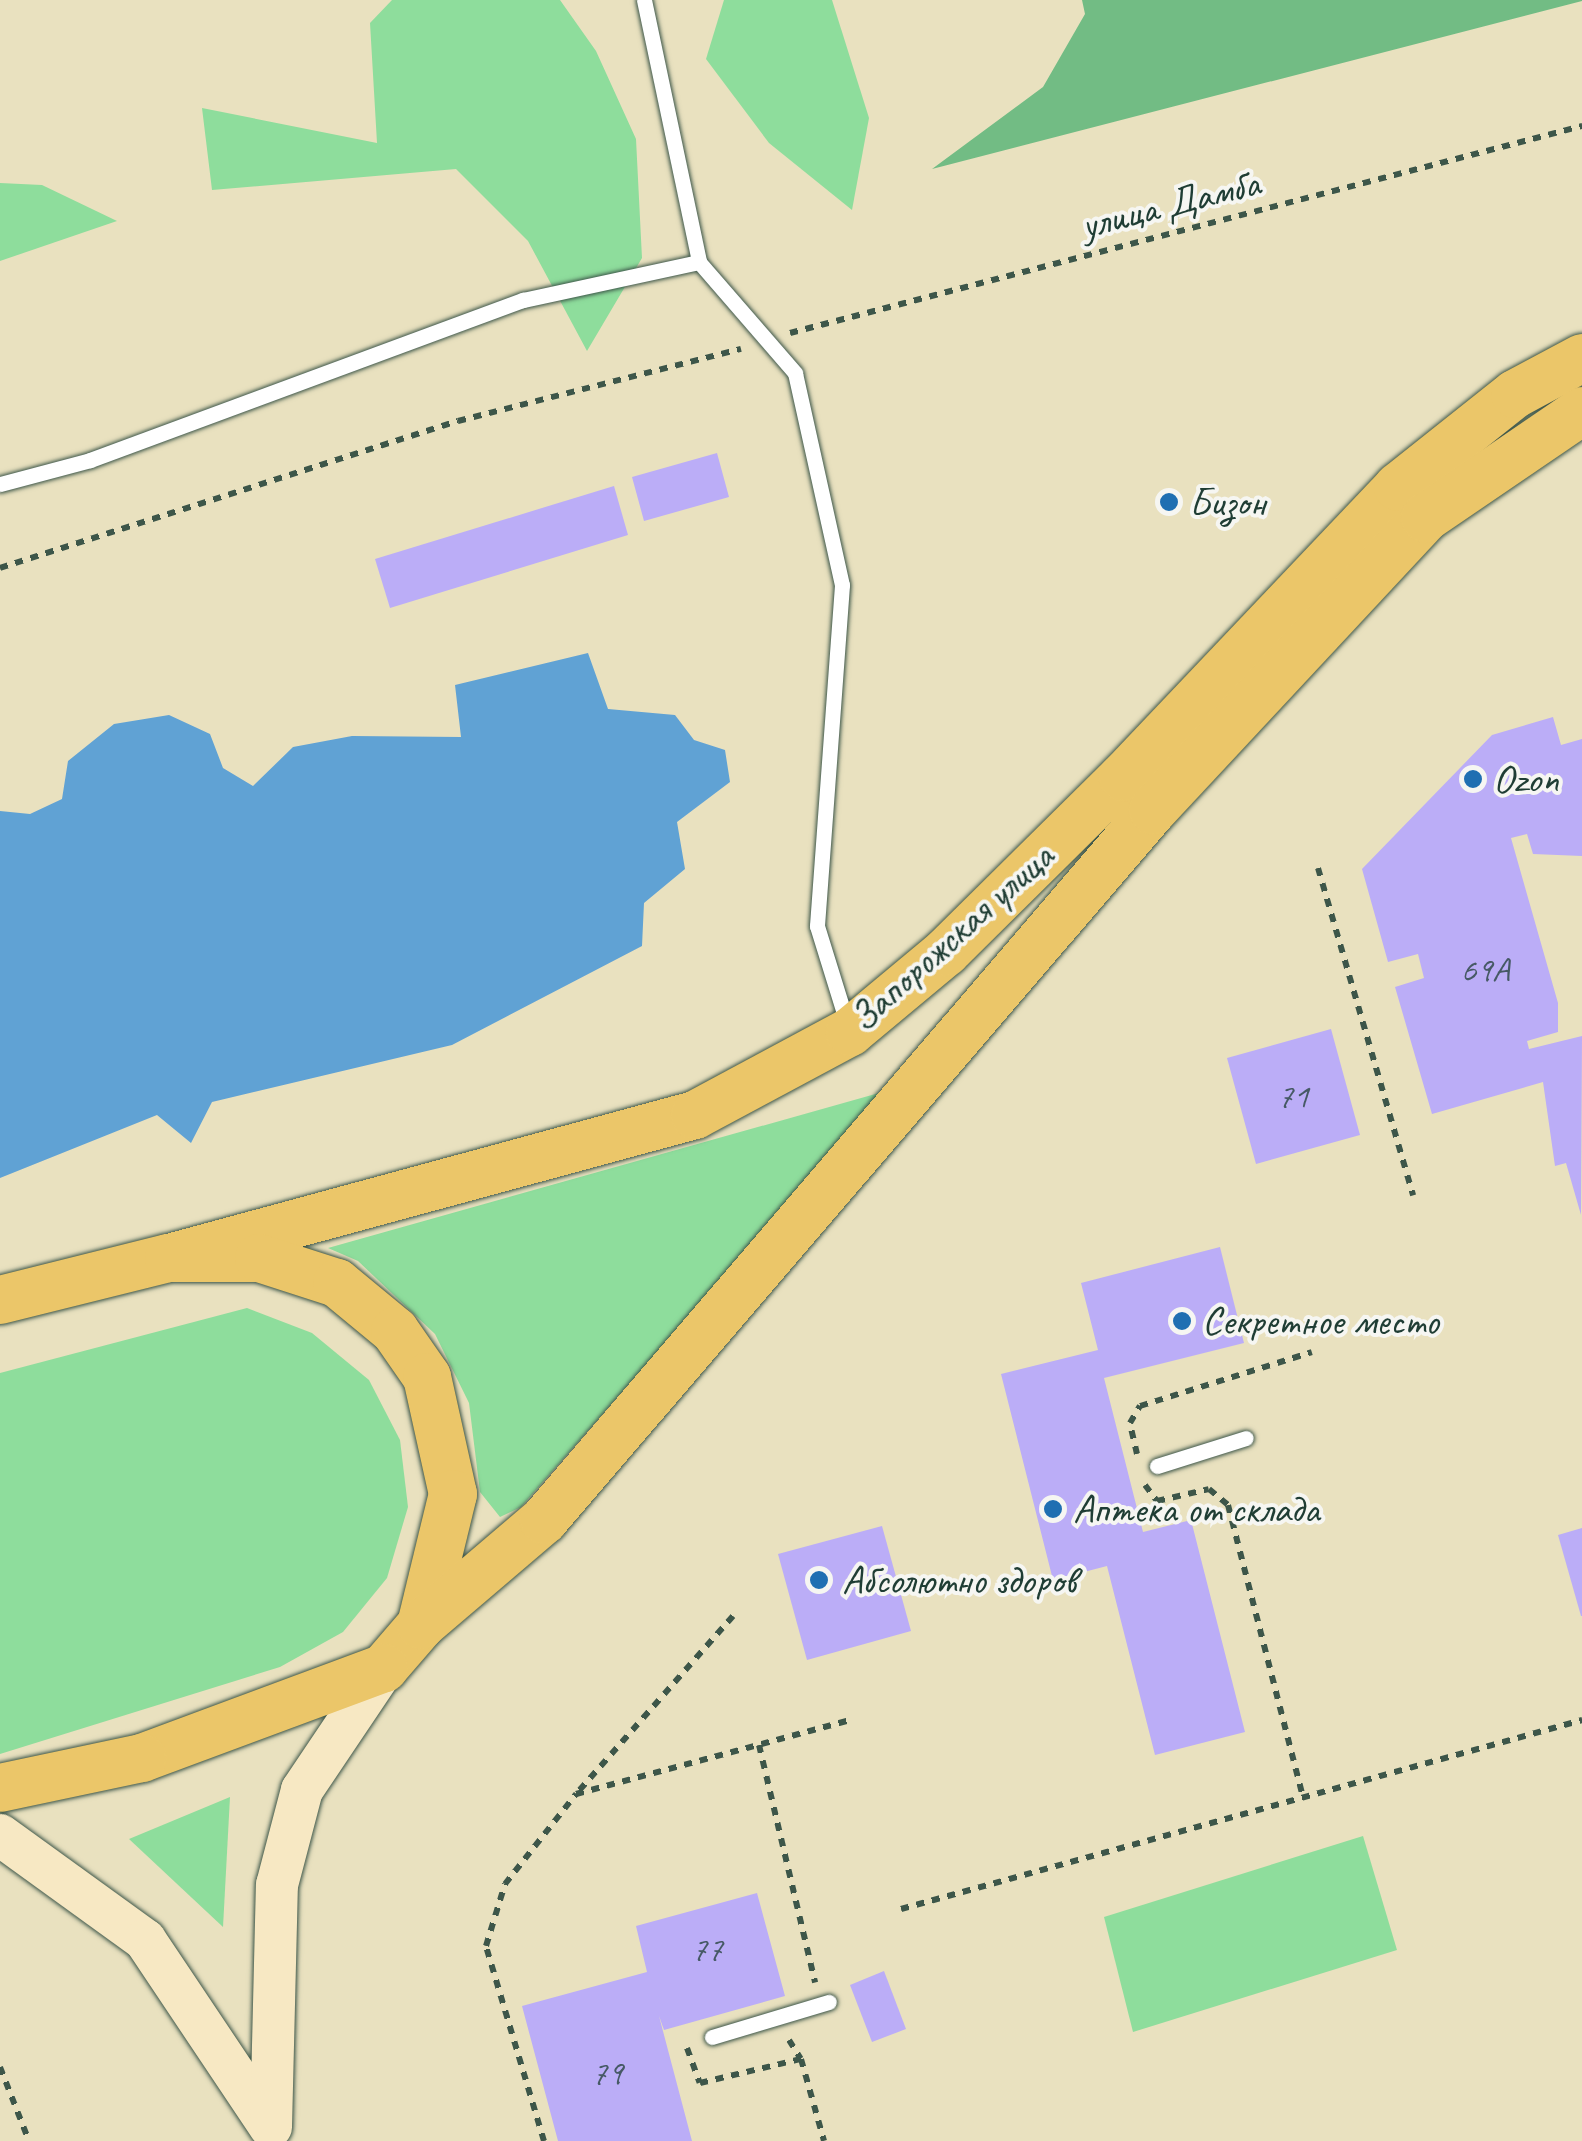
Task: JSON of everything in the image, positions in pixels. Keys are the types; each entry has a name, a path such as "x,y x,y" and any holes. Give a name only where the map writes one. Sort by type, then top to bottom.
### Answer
{"main road":[{"name":"Запорожская улица","path":"168,1258 696,1115 850,1032 946,952 1123,777 1398,486 1515,394 1582,358"},
{"name":"Запорожская улица","path":"384,1668 421,1625 544,1520 1153,810 1425,518 1582,411"},
{"path":"0,1300 168,1258 260,1258 337,1283 395,1331 427,1377 453,1494 421,1625"},
{"path":"0,1788 142,1758 384,1668"},
{"path":"273,2134 277,1886 302,1790 384,1668"},
{"path":"0,1835 145,1940 273,2134"}],"lane":[{"path":"644,0 699,262 773,341 795,373 842,585 817,926 850,1032"},
{"path":"0,484 524,300 699,262"},
{"path":"1157,1466 1246,1438"},
{"path":"712,2037 828,2002"}],"path":[{"name":"улица Дамба","path":"0,568 458,420 773,341 818,321 1582,126"},
{"path":"1318,868 1413,1196"},
{"path":"1139,1460 1130,1422 1140,1406 1312,1352"},
{"path":"1144,1478 1157,1501 1209,1488 1228,1504 1303,1798"},
{"path":"544,2141 486,1946 505,1884 576,1794 733,1616"},
{"path":"576,1794 851,1720"},
{"path":"901,1910 1582,1720"},
{"path":"759,1744 810,1992"},
{"path":"687,2035 700,2083 801,2059 824,2141"},
{"path":"0,2066 29,2141"}],"green space":[{"path":"392,0 560,0 596,51 636,139 642,258 587,351 528,241 456,169 212,190 202,108 377,143 370,23"},
{"path":"724,0 832,0 869,118 852,210 769,143 706,59"},
{"path":"1082,0 1582,1 932,169 1043,87 1085,14"},
{"path":"0,183 42,185 117,221 0,261"},
{"path":"886,1091 521,1507 500,1517 480,1492 469,1403 435,1334 358,1261 328,1248"},
{"path":"247,1308 312,1333 369,1380 400,1440 408,1507 387,1578 343,1632 280,1667 0,1754 0,1373"},
{"path":"230,1797 223,1927 129,1839"},
{"path":"1363,1836 1397,1950 1133,2032 1104,1917"}],"water":[{"path":"588,653 608,709 675,715 694,740 725,750 730,782 677,822 685,869 644,903 642,946 452,1045 212,1102 191,1143 157,1115 0,1178 0,811 30,814 62,799 68,761 114,724 169,715 210,734 223,768 253,786 293,747 352,736 461,737 455,685"}],"building":[{"path":"717,453 729,497 644,521 632,477"},
{"path":"614,486 628,535 390,608 375,559"},
{"path":"1553,717 1561,745 1582,739 1582,856 1533,854 1527,834 1511,838 1558,1003 1558,1032 1527,1041 1529,1049 1582,1036 1581,1215 1566,1163 1555,1166 1543,1082 1432,1114 1395,987 1424,978 1418,954 1388,962 1362,869 1492,735"},
{"path":"1331,1029 1360,1135 1256,1164 1227,1058"},
{"path":"1220,1247 1244,1343 1104,1378 1143,1532 1191,1520 1245,1732 1155,1755 1107,1566 1053,1580 1001,1374 1098,1350 1081,1283"},
{"path":"882,1526 911,1631 807,1660 778,1554"},
{"path":"1582,1528 1582,1616 1581,1616 1558,1535"},
{"path":"757,1893 785,1996 664,2030 659,2016 692,2141 558,2141 522,2006 647,1972 636,1926"},
{"path":"884,1971 906,2029 872,2042 850,1985"}],"place":[{"name":"Бизон","path":"1169,502"},
{"name":"Ozon","path":"1473,779"},
{"name":"Секретное место","path":"1182,1321"},
{"name":"Аптека от склада","path":"1053,1509"},
{"name":"Абсолютно здоров","path":"819,1580"}]}
